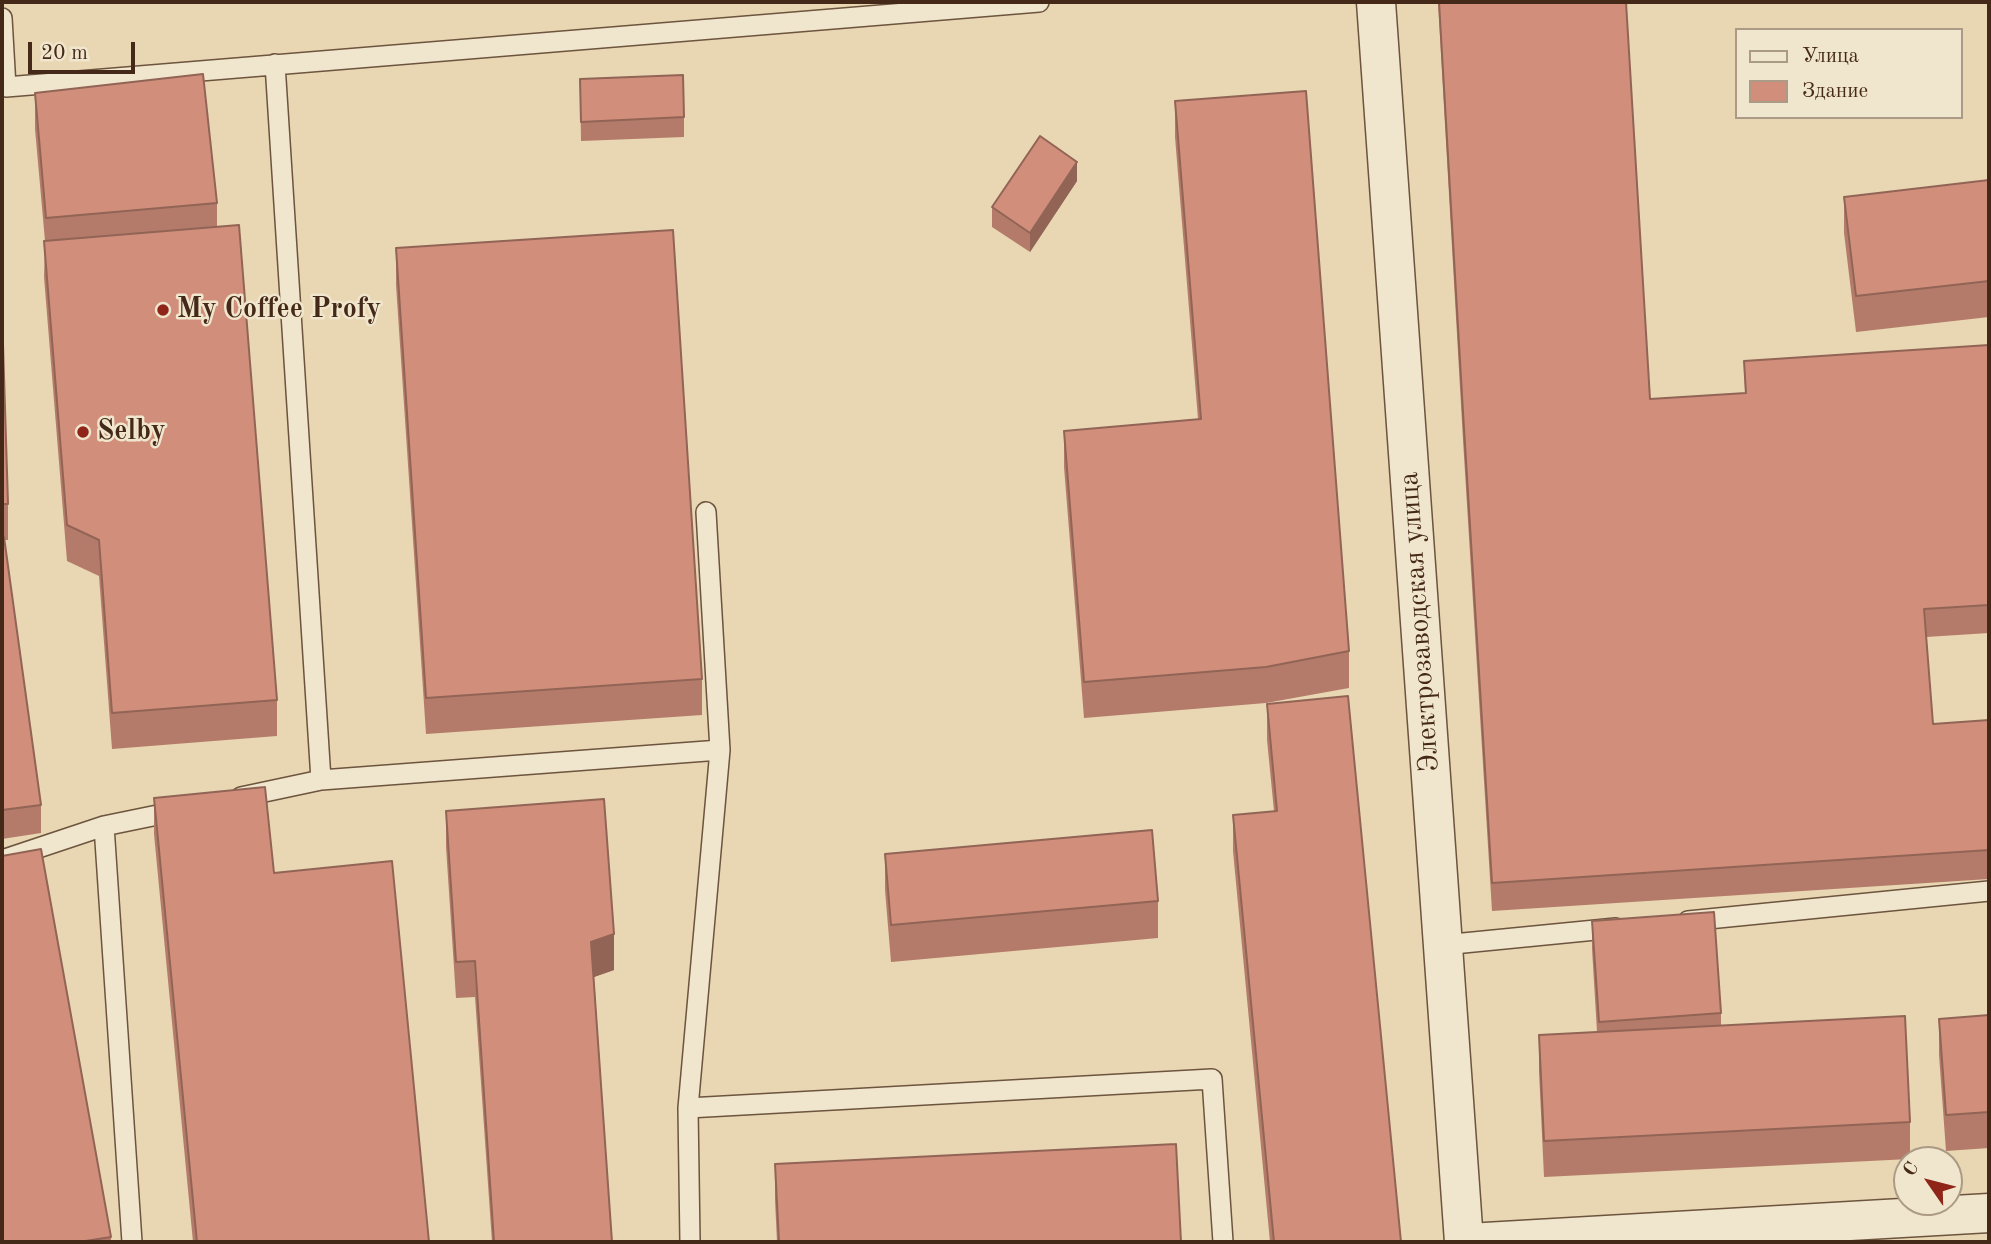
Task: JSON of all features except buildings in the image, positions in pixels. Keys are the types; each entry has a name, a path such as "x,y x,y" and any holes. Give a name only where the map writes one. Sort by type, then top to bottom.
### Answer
{"street":[{"name":"Электрозаводская улица","path":"1376,2 1464,1242"},
{"path":"1485,1242 1989,1213"}],"lane":[{"path":"2,18 6,87 1039,2"},
{"path":"275,64 321,780"},
{"path":"690,1242 688,1108 720,750 706,512"},
{"path":"226,801 321,780 720,750"},
{"path":"2,860 104,827 199,806"},
{"path":"104,827 132,1242"},
{"path":"1675,922 1989,891"},
{"path":"1443,945 1634,926"},
{"path":"688,1108 1212,1079 1223,1242"}],"place":[{"name":"My Coffee Profy","path":"163,310"},
{"name":"Selby","path":"83,432"}]}
